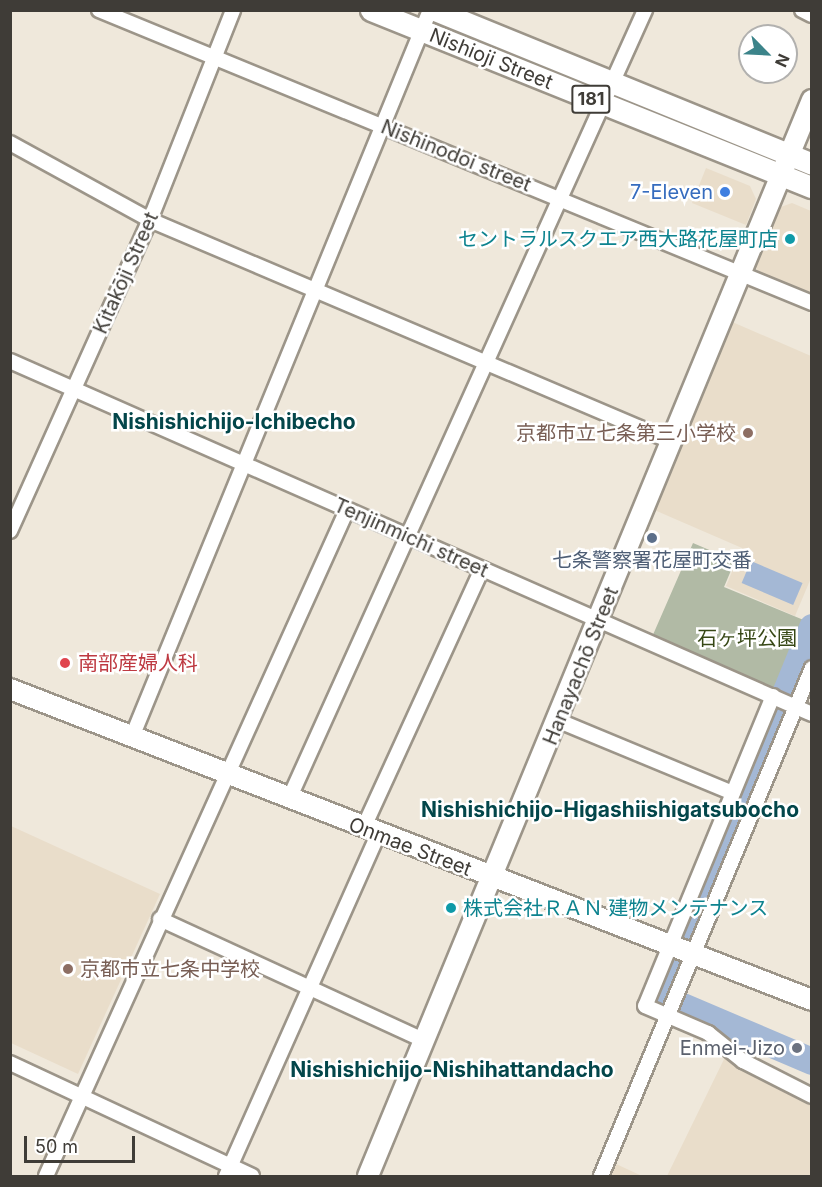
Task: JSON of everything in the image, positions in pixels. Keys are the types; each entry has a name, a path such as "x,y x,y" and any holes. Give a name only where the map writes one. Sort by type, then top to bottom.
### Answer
{"main road":[{"name":"Nishioji Street","path":"371,10 812,187"},
{"name":"Nishioji Street","path":"435,10 812,164"}],"street":[{"name":"Nishinodoi street","path":"99,10 812,303"},
{"name":"Kitakōji Street","path":"10,531 150,219 232,10"},
{"path":"132,737 430,10"},
{"path":"289,799 564,200 645,10"},
{"path":"802,10 812,15"},
{"name":"Hanayachō Street","path":"368,1176 489,878 559,721 812,100"},
{"path":"10,143 150,219 490,362 673,442"},
{"name":"Tenjinmichi street","path":"10,362 812,714"},
{"path":"46,1176 160,919 228,776 347,510"},
{"path":"229,1172 482,569"},
{"path":"812,668 681,951 645,1006 670,1008 708,1033 743,1061 812,1096"},
{"name":"Onmae Street","path":"10,689 370,832 812,1000"},
{"path":"601,1176 670,1008 681,951 734,793 775,698"},
{"path":"559,721 734,793"},
{"path":"160,919 423,1040"},
{"path":"10,1063 81,1095 229,1172 252,1176"}],"shaded area":[{"name":"7-Eleven","path":"706,168 750,186 756,199 746,225 692,203"},
{"name":"セントラルスクエア西大路花屋町店","path":"792,203 811,211 811,296 759,274 755,265 778,208"},
{"name":"京都市立七条第三小学校","path":"730,321 811,356 811,578 795,616 726,586 742,548 652,509"},
{"name":"京都市立七条中学校","path":"11,826 160,894 78,1074 11,1043"},
{"path":"728,1051 747,1073 811,1105 811,1176 667,1176"},
{"path":"614,1163 642,1176 608,1176"}],"green space":[{"name":"石ヶ坪公園","path":"693,543 735,561 724,587 806,621 775,692 652,637"}],"water":[{"path":"751,561 803,583 793,605 742,583"}],"waterway":[{"path":"812,627 661,997 812,1061"}],"place":[{"name":"7-Eleven","path":"725,192"},
{"name":"セントラルスクエア西大路花屋町店","path":"790,239"},
{"name":"京都市立七条第三小学校","path":"748,433"},
{"name":"七条警察署花屋町交番","path":"652,538"},
{"name":"南部産婦人科","path":"65,663"},
{"name":"株式会社ＲＡＮ 建物メンテナンス","path":"451,908"},
{"name":"京都市立七条中学校","path":"68,969"},
{"name":"Enmei-Jizo","path":"797,1048"}],"district":[{"name":"Nishishichijo-Ichibecho","path":"234,422"},
{"name":"Nishishichijo-Higashiishigatsubocho","path":"610,810"},
{"name":"Nishishichijo-Nishihattandacho","path":"452,1070"}]}
